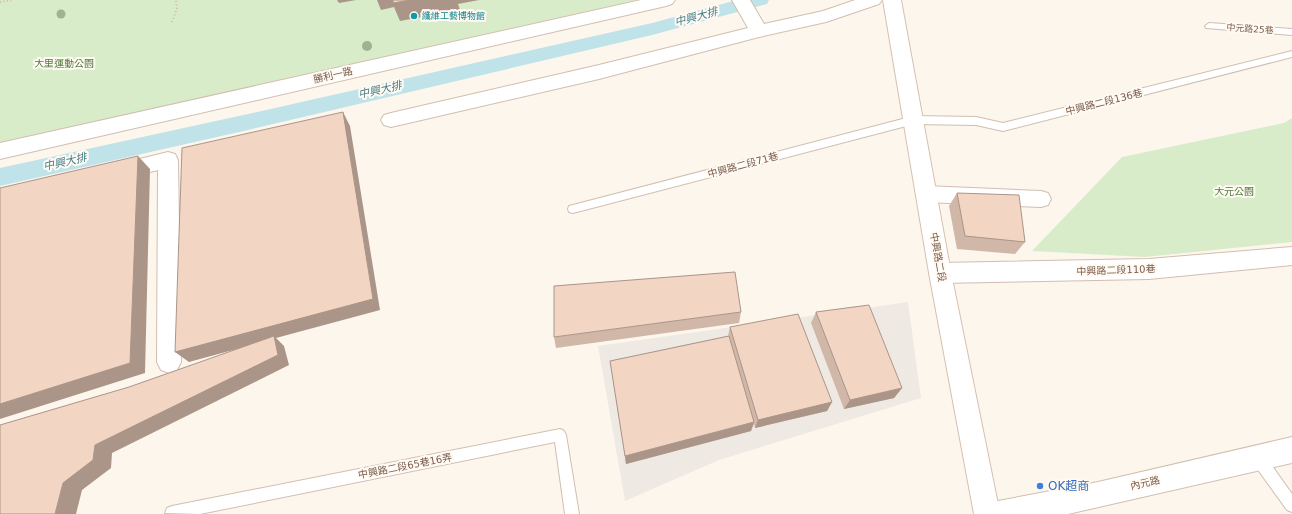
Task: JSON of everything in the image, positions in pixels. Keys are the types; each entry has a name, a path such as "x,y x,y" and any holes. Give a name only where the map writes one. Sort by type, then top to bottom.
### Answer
{"street":[{"name":"勝利一路","path":"0,151 666,0"},
{"path":"741,0 759,31"},
{"path":"391,120 599,72 759,31 826,16 873,0"},
{"name":"中興路二段","path":"892,0 940,274 987,514"},
{"path":"99,176 168,160 169,362"},
{"path":"926,194 1041,199"},
{"name":"中興路二段110巷","path":"940,274 1149,269 1292,256"},
{"name":"內元路","path":"998,514 1098,495 1292,450"}],"lane":[{"name":"中元路25巷","path":"1209,26 1292,32"},
{"name":"中興路二段136巷","path":"914,120 976,121 1003,127 1292,54"},
{"name":"中興路二段71巷","path":"573,209 914,120"},
{"name":"中興路二段65巷16弄","path":"172,513 560,435 572,514"},
{"path":"1258,457 1292,505"}],"path":[{"path":"0,2 12,0"},
{"path":"172,22 177,8 176,0"}],"shaded area":[{"path":"908,302 921,398 719,460 625,501 598,346"}],"green space":[{"name":"大里運動公園","path":"0,0 637,0 0,143"},
{"name":"大元公園","path":"1292,118 1292,242 1145,257 1032,251 1122,157 1284,123"}],"building":[{"path":"393,0 411,0 393,3"},
{"path":"343,112 373,299 175,352 182,148"},
{"path":"138,156 130,363 0,404 0,188"},
{"path":"957,193 1019,195 1025,242 965,236"},
{"path":"735,272 741,312 554,337 554,286"},
{"path":"869,305 902,388 850,400 816,312"},
{"path":"798,314 832,402 758,420 730,327"},
{"path":"274,336 278,355 95,445 93,460 63,483 55,514 0,514 0,425 129,387"},
{"path":"729,336 754,422 625,456 610,361"}],"waterway":[{"name":"中興大排","path":"0,177 248,122 652,29 760,0"}],"place":[{"name":"纖維工藝博物館","path":"414,16"},
{"name":"OK超商","path":"1040,486"}]}
